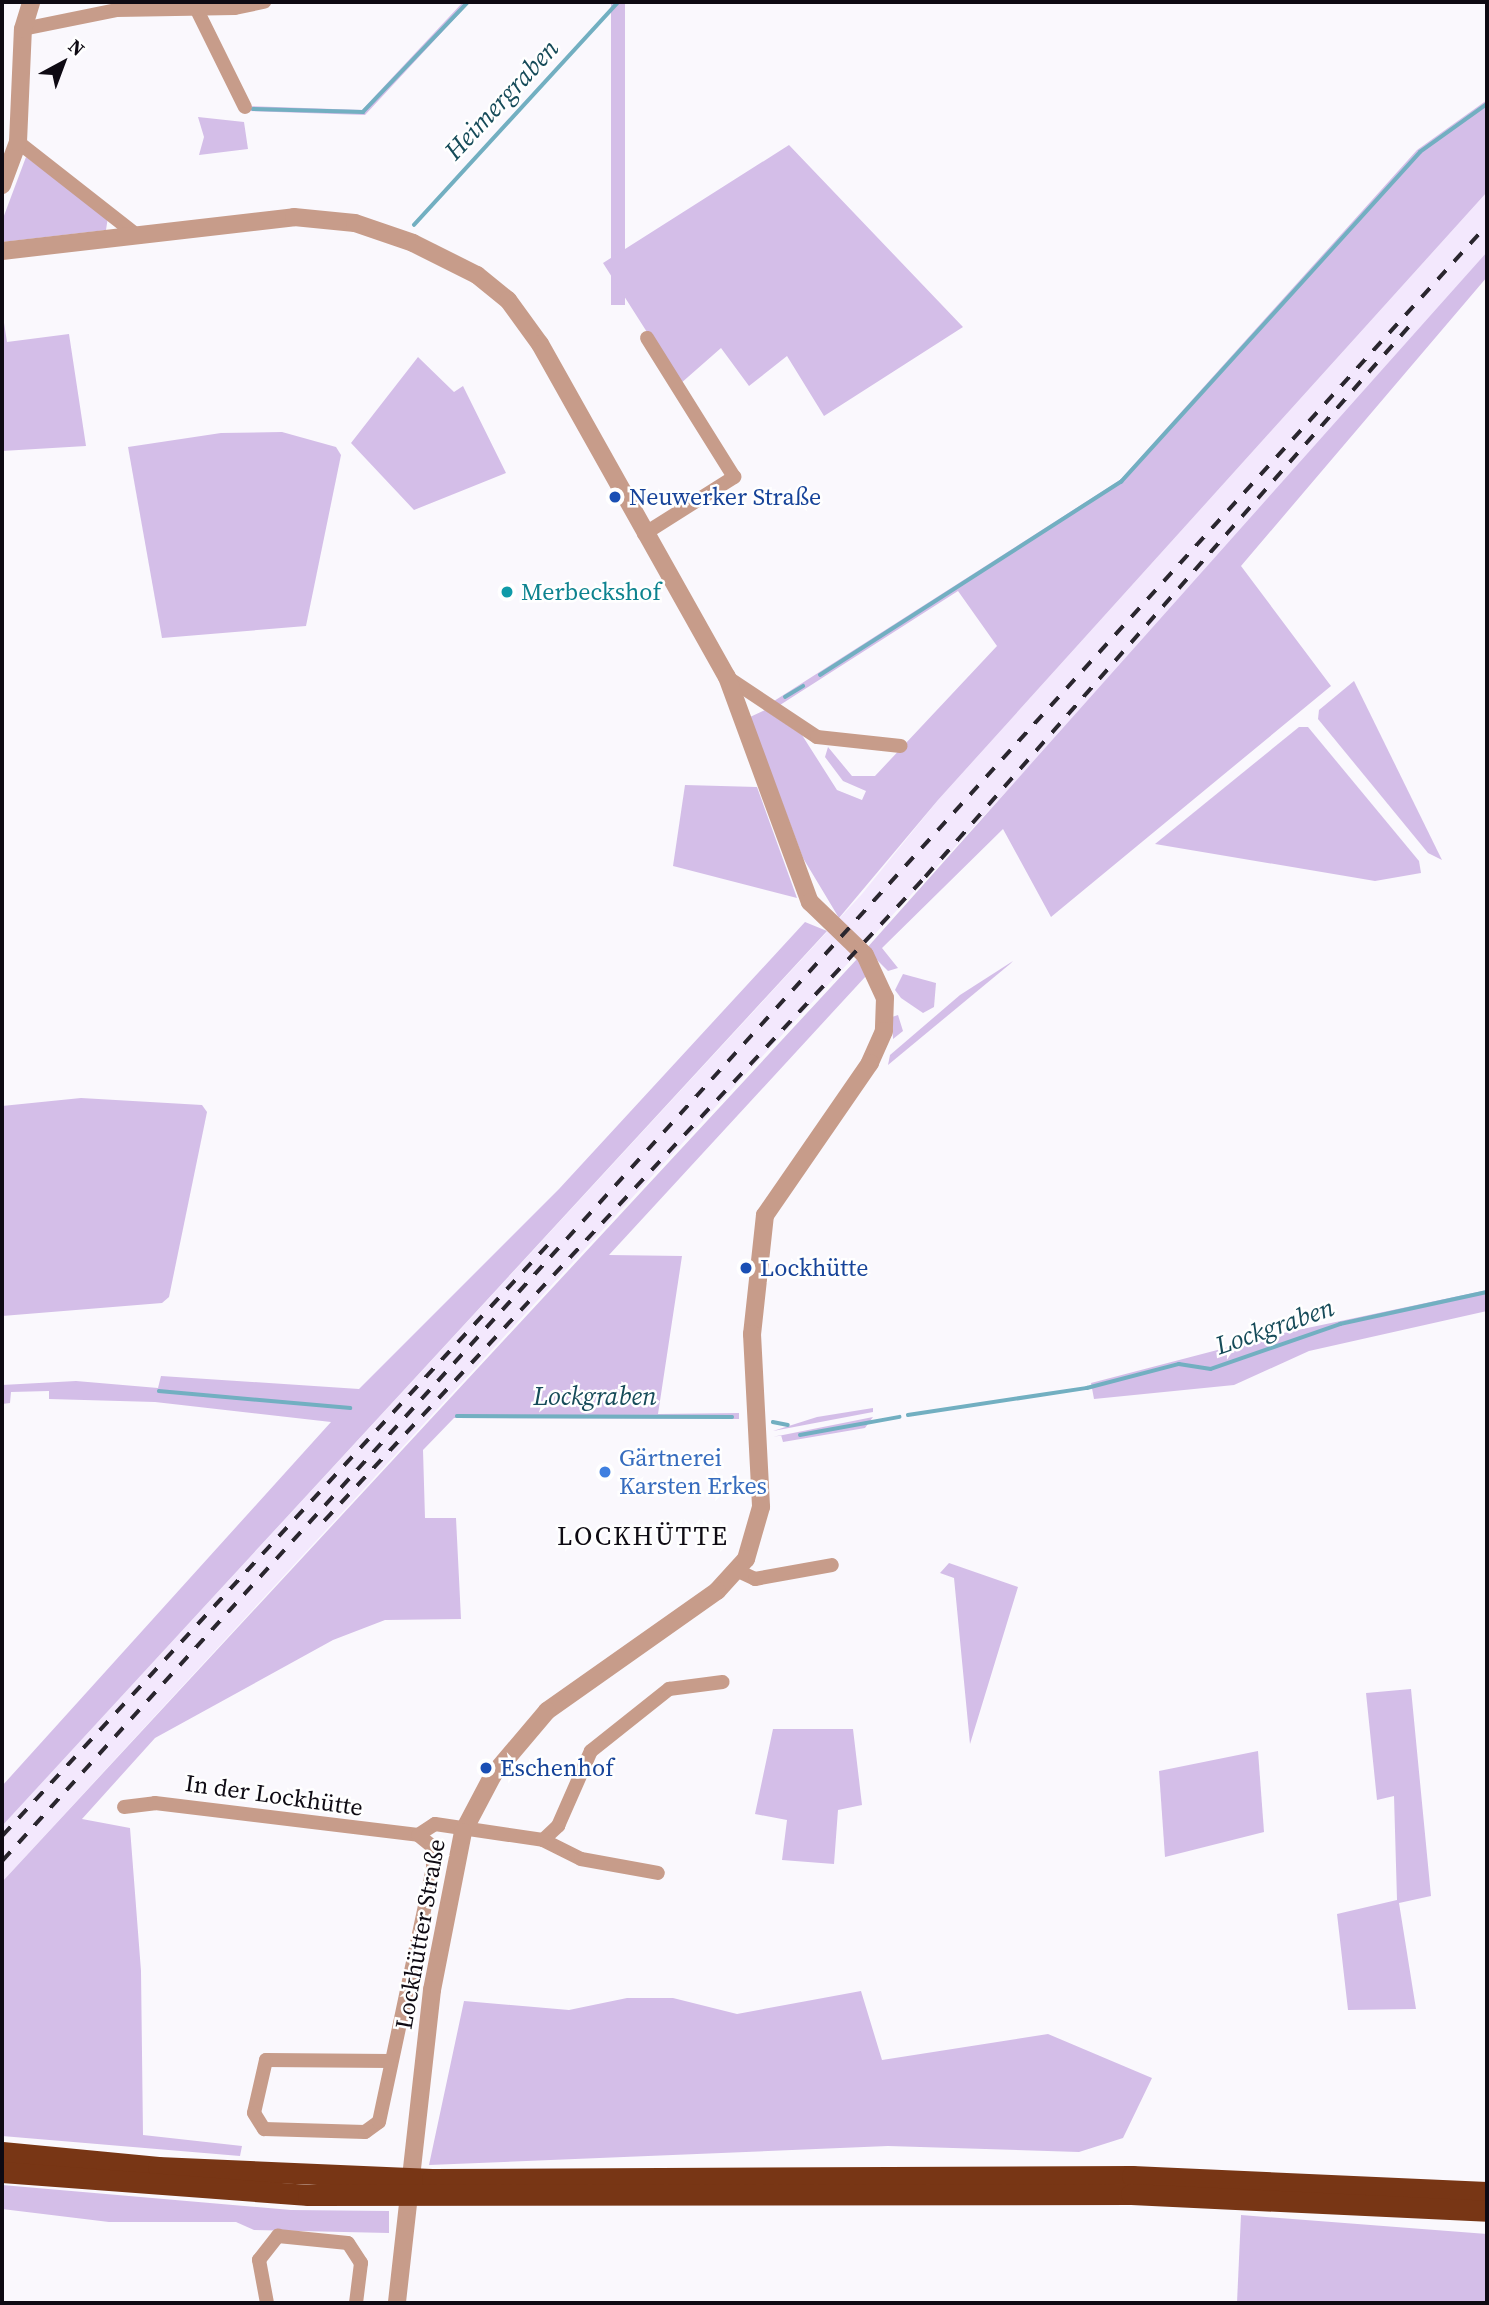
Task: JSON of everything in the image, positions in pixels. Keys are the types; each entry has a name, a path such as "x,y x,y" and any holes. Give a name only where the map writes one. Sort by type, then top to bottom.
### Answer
{"highway":[{"path":"2,2152 158,2167 432,2179 1025,2175 1487,2192"},
{"path":"2,2172 308,2194 1131,2194 1487,2211"}],"street":[{"path":"2,185 18,142 23,29 31,2"},
{"path":"23,29 116,10 194,4 235,8 264,2"},
{"path":"194,4 246,107"},
{"path":"18,142 139,237"},
{"path":"2,251 294,217 355,223 477,275 508,300 540,344 727,677 810,902 865,955 885,998 884,1031 870,1063 768,1208 752,1345 761,1507 738,1571 755,1578 832,1564"},
{"path":"645,534 734,477 647,338"},
{"path":"727,677 817,737 901,746"},
{"name":"Lockhütter Straße","path":"397,2303 412,2133 447,1899 463,1832 494,1774 547,1711 738,1571"},
{"path":"658,1873 581,1859 543,1840 558,1826 591,1751 669,1689 723,1682"},
{"name":"In der Lockhütte","path":"124,1807 191,1807 418,1835 435,1824 463,1832 543,1840"},
{"path":"390,2061 266,2060 254,2112 264,2129 365,2132 382,2115 390,2061 433,1867 433,1847 418,1835"},
{"path":"267,2303 259,2260 272,2239 348,2243 361,2263 356,2303"}],"shaded area":[{"path":"463,2 470,2 365,115 248,111 248,106 362,110"},
{"path":"611,2 625,2 625,305 611,305"},
{"path":"1487,100 1487,192 938,800 839,918 803,858 750,717 765,710 802,735 837,790 862,800 866,791 843,781 825,757 828,747 852,776 875,776 997,646 958,591 780,705 774,701 1120,480 1417,150"},
{"path":"198,117 244,122 248,149 199,155 204,137"},
{"path":"789,145 963,327 824,416 787,356 749,386 721,348 680,384 603,263"},
{"path":"26,157 108,217 106,230 2,242 2,221"},
{"path":"1487,192 1487,252 1201,580 2,1882 2,1826 862,894 938,800"},
{"path":"1487,252 1487,277 1241,566 1331,686 1051,917 1003,829 882,948 898,968 888,971 866,949"},
{"path":"2,310 7,342 69,334 86,446 2,451"},
{"path":"418,357 454,392 463,386 506,473 414,510 351,443"},
{"path":"282,432 336,447 341,455 306,626 162,638 128,447 221,433"},
{"path":"1354,681 1442,860 1428,853 1318,719 1319,710"},
{"path":"1299,727 1308,727 1419,861 1421,873 1375,881 1155,844"},
{"path":"685,785 757,787 797,898 673,866"},
{"path":"805,922 827,931 2,1826 2,1786 331,1422 155,1402 49,1399 49,1391 11,1392 10,1403 2,1404 2,1385 76,1381 158,1388 161,1376 359,1389 559,1189"},
{"path":"857,959 866,976 609,1255 682,1256 658,1414 739,1413 739,1419 454,1418 423,1450 425,1518 456,1518 461,1619 385,1620 333,1640 155,1738 82,1819 130,1828 141,1971 143,2135 242,2146 240,2156 2,2136 2,1882"},
{"path":"1013,961 888,1065 890,1055 960,995"},
{"path":"903,974 936,983 934,1007 923,1013 901,998 895,990"},
{"path":"898,1015 903,1031 893,1039 892,1017"},
{"path":"81,1098 202,1105 207,1112 169,1297 162,1303 2,1316 2,1106"},
{"path":"1487,1290 1487,1311 1309,1351 1234,1385 1094,1399 1091,1383 1279,1334"},
{"path":"873,1408 873,1412 773,1431 817,1417"},
{"path":"873,1417 865,1428 783,1442 781,1435"},
{"path":"949,1563 1018,1587 970,1744 954,1578 940,1573"},
{"path":"1411,1689 1431,1896 1399,1903 1416,2009 1348,2010 1337,1914 1397,1900 1394,1796 1377,1800 1366,1693"},
{"path":"773,1729 853,1729 862,1805 838,1810 834,1864 782,1860 787,1820 755,1814"},
{"path":"1258,1751 1264,1832 1165,1857 1159,1771"},
{"path":"861,1991 882,2060 1048,2034 1152,2078 1123,2138 1079,2152 888,2146 429,2165 464,2001 569,2010 627,1998 673,1998 737,2014"},
{"path":"2,2185 291,2210 389,2211 389,2233 254,2230 236,2222 109,2222 2,2209"},
{"path":"1241,2215 1487,2234 1487,2303 1237,2303"}],"waterway":[{"path":"253,109 363,112 468,2"},
{"name":"Heimergraben","path":"414,225 618,2"},
{"path":"820,675 1121,482 1420,152 1487,104"},
{"path":"785,697 803,686"},
{"name":"Lockgraben","path":"908,1415 1087,1388 1179,1364 1211,1369 1340,1324 1487,1292"},
{"name":"Lockgraben","path":"159,1391 350,1408"},
{"name":"Lockgraben","path":"457,1416 732,1417"},
{"name":"Lockgraben","path":"800,1435 899,1417"},
{"name":"Lockgraben","path":"773,1422 788,1425"}],"railway":[{"path":"2,1861 1487,225"},
{"path":"324,1521 925,877 1411,324"},
{"path":"2,1836 553,1239"}],"place":[{"name":"Neuwerker Straße","path":"615,497"},
{"name":"Merbeckshof","path":"507,592"},
{"name":"Lockhütte","path":"746,1268"},
{"name":"Gärtnerei Karsten Erkes","path":"605,1472"},
{"name":"Eschenhof","path":"486,1768"}],"district":[{"name":"LOCKHÜTTE","path":"643,1537"}]}
